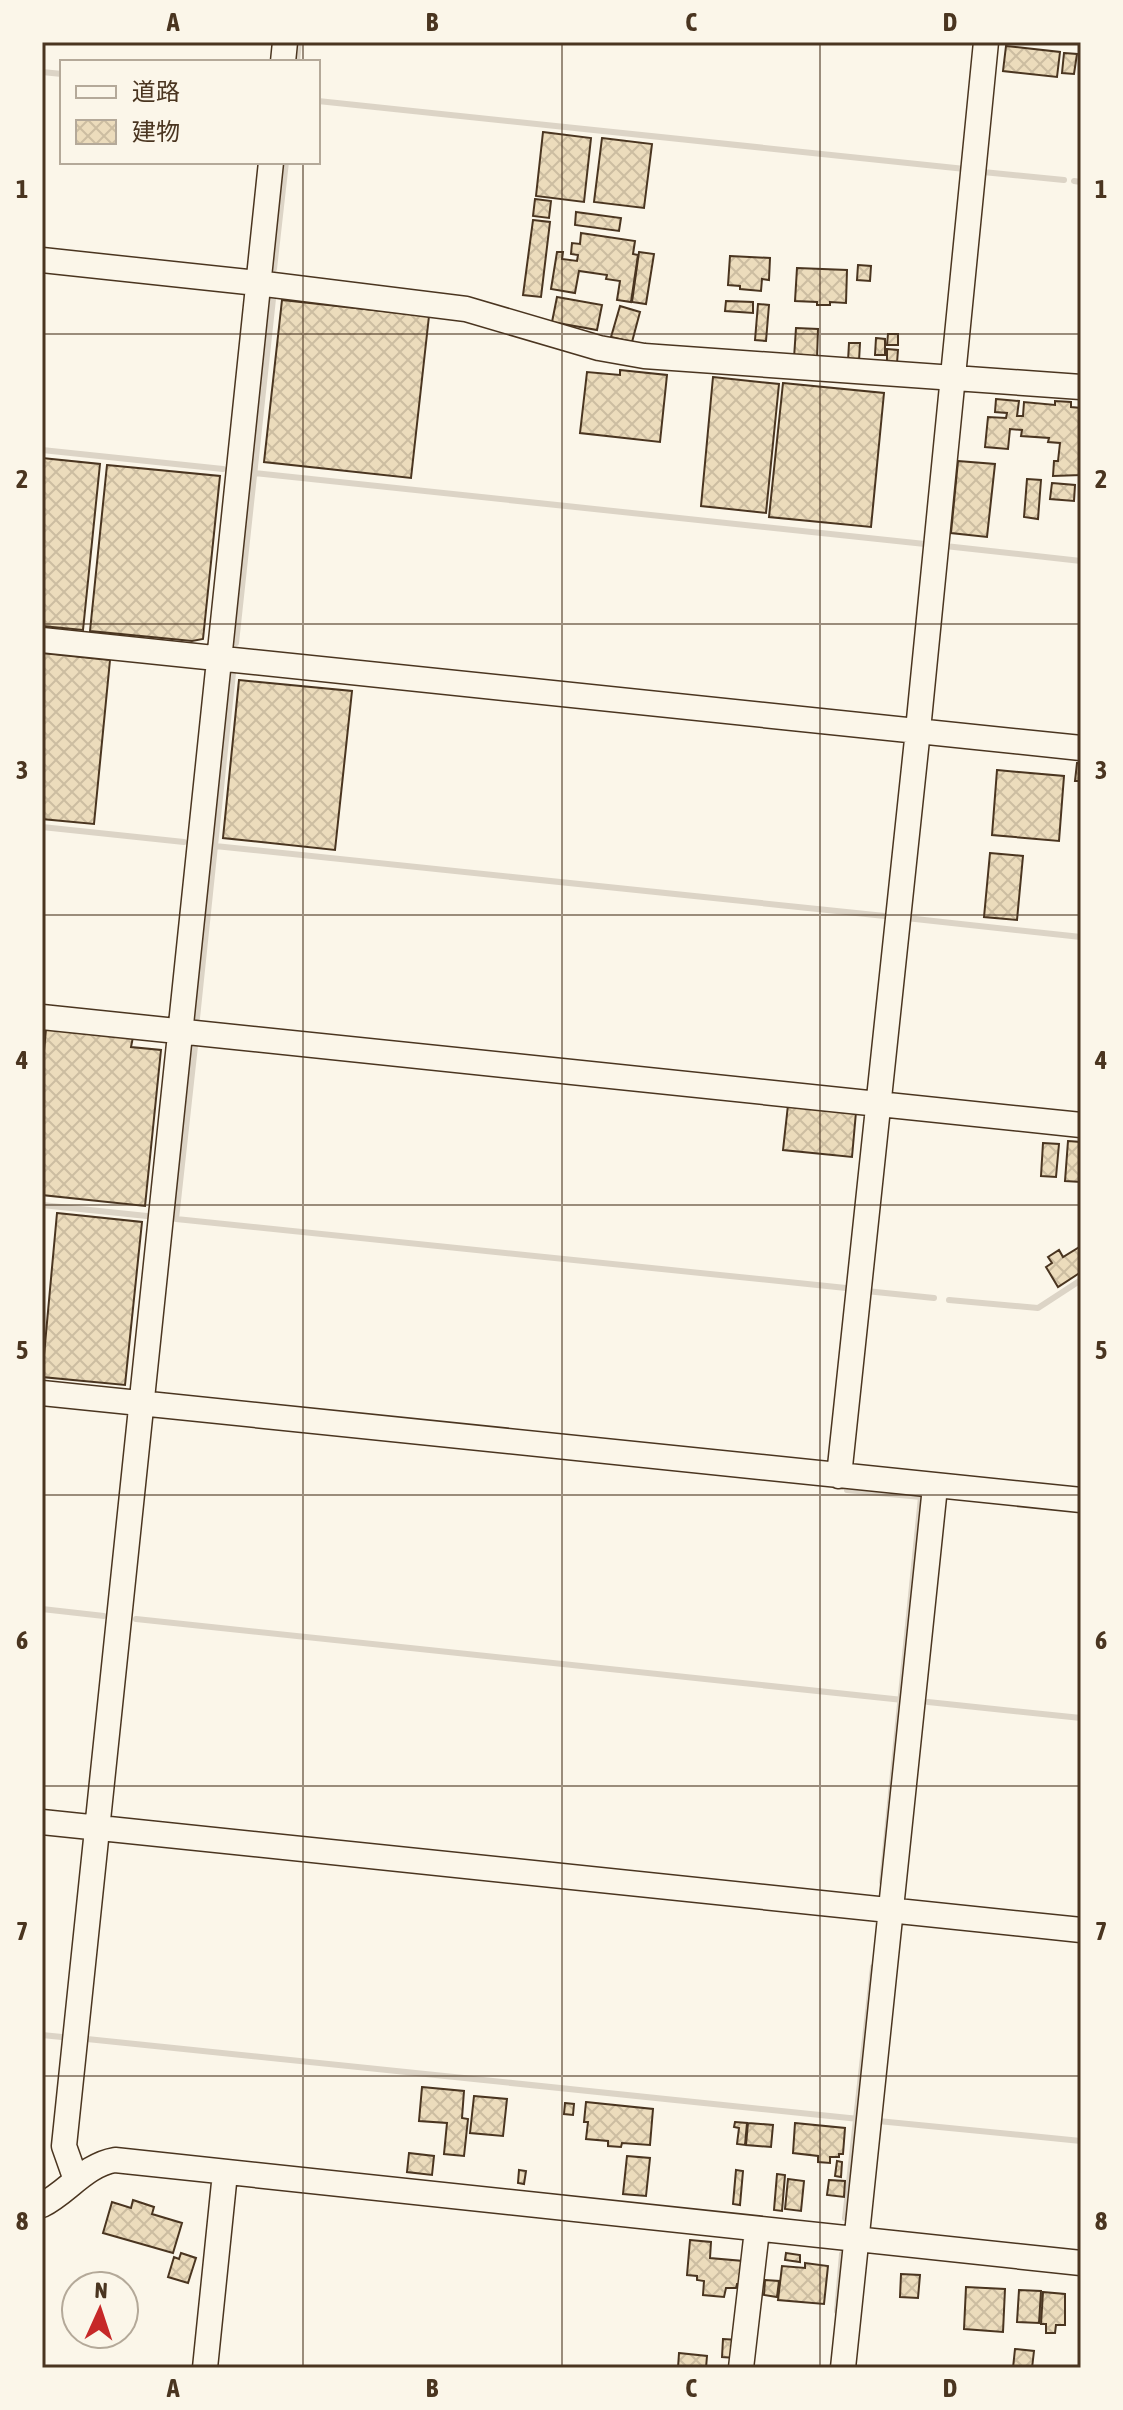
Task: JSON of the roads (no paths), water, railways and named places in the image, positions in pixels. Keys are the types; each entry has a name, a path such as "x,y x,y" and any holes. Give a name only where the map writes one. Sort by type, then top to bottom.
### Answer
{"street":[{"path":"839,1476 918,730 986,42"},
{"path":"76,2180 64,2146 271,164"},
{"path":"42,260 466,309 599,348 644,356 1081,387"},
{"path":"42,640 1081,748"},
{"path":"42,1017 1081,1125"},
{"path":"42,1393 1081,1500"},
{"path":"843,2368 935,1487"},
{"path":"42,1822 1081,1930"},
{"path":"42,2205 102,2162 115,2160 1081,2263"},
{"path":"205,2368 225,2173"},
{"path":"741,2368 757,2230"}],"waterway":[{"path":"297,60 299,42"},
{"path":"42,72 60,74"},
{"path":"320,101 965,169"},
{"path":"274,269 286,164"},
{"path":"983,169 983,172 1064,180"},
{"path":"1074,181 1081,182"},
{"path":"236,643 273,299"},
{"path":"42,450 223,469"},
{"path":"254,473 925,544"},
{"path":"945,546 1081,561"},
{"path":"197,1018 233,673"},
{"path":"42,827 184,842"},
{"path":"215,846 885,916"},
{"path":"906,918 1081,937"},
{"path":"195,1046 176,1219 846,1288"},
{"path":"42,1205 147,1216"},
{"path":"949,1300 1038,1308 1081,1280"},
{"path":"866,1291 934,1298"},
{"path":"847,1490 921,1497 882,1882"},
{"path":"42,1609 104,1616"},
{"path":"136,1619 903,1700"},
{"path":"928,1702 1081,1718"},
{"path":"845,2218 873,1967"},
{"path":"42,2035 62,2037"},
{"path":"87,2039 859,2119"},
{"path":"878,2121 1081,2141"},
{"path":"837,2311 842,2254"}]}
